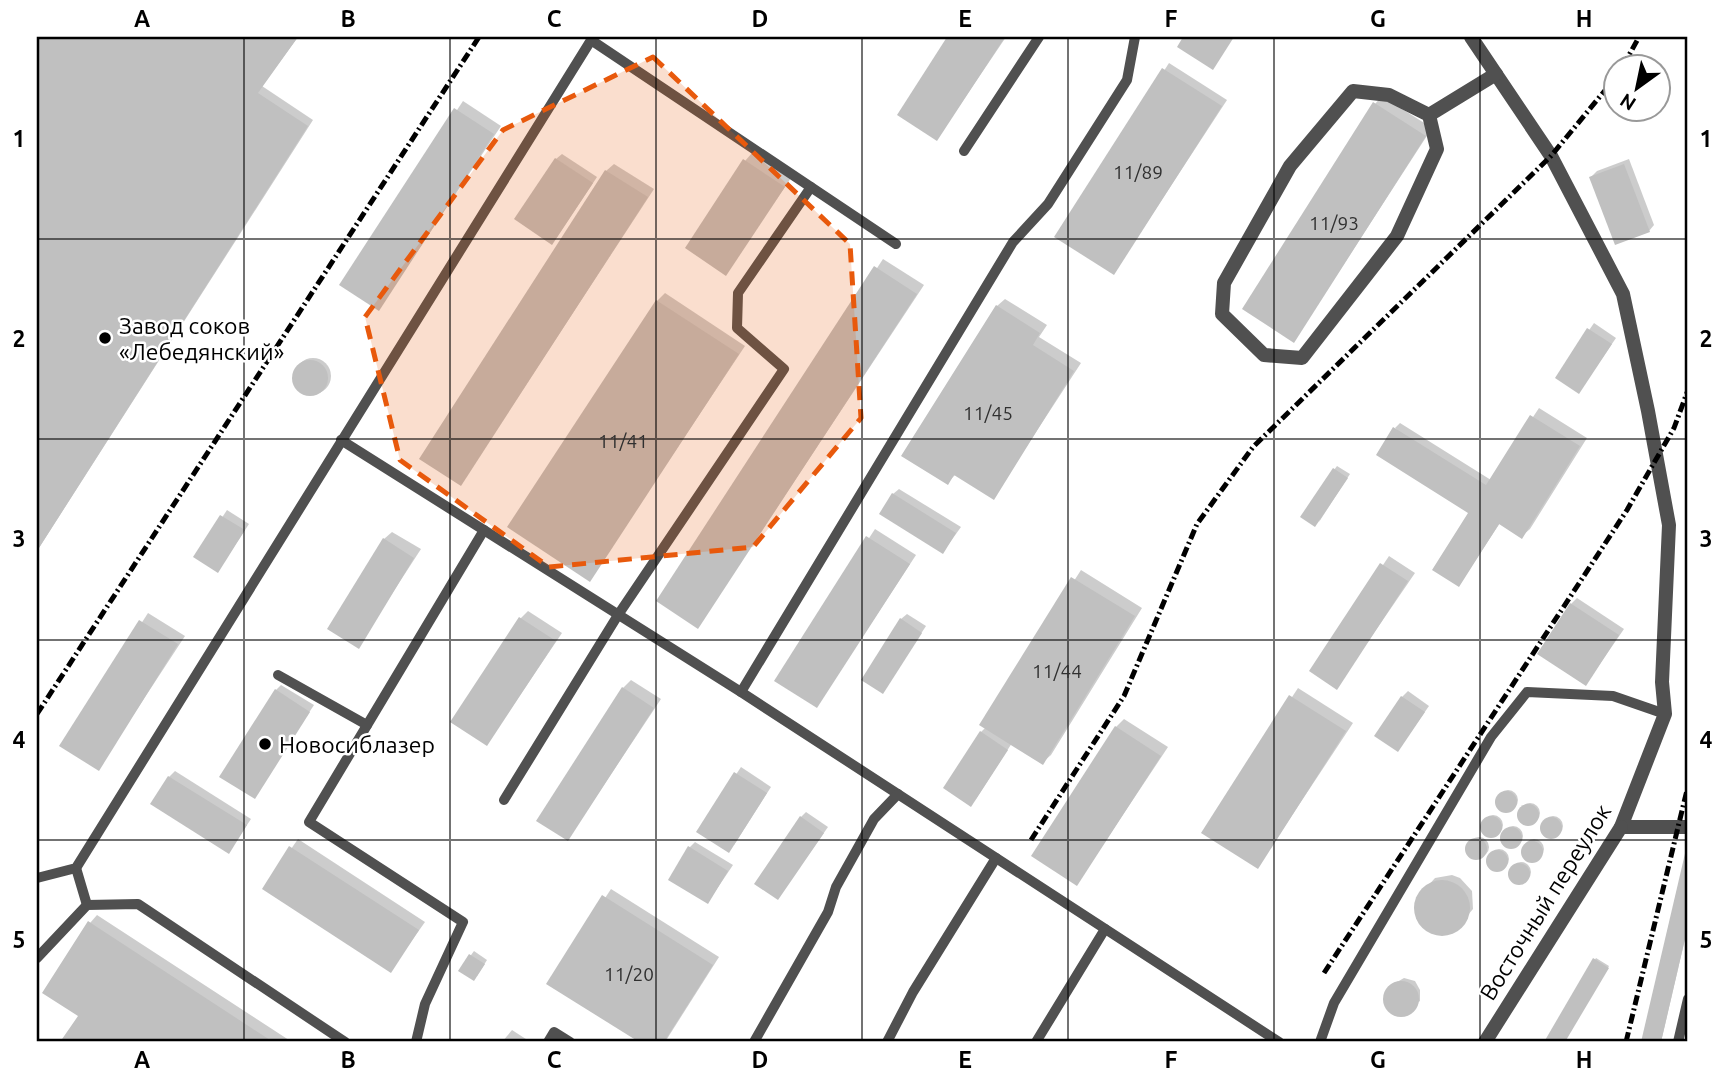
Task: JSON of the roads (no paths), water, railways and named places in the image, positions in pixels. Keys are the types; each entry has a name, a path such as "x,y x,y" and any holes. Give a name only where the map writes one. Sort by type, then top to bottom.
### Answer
{"street":[{"name":"Восточный переулок","path":"1471,37 1551,156 1623,294 1669,525 1662,682 1665,714 1621,827 1485,1042"},
{"path":"1429,115 1496,74"},
{"path":"1353,91 1389,95 1429,115 1437,149 1397,236 1302,358 1264,355 1222,314 1224,283 1290,166 1353,91"},
{"path":"1621,827 1688,827"}],"lane":[{"path":"964,151 1039,37"},
{"path":"741,692 1013,242 1048,204 1127,80 1135,37"},
{"path":"37,878 76,867 592,38 896,244"},
{"path":"504,800 618,615 784,369 737,328 738,293 811,187"},
{"path":"341,440 741,692 1279,1042"},
{"path":"416,1042 425,1004 463,922 309,822 484,530"},
{"path":"278,675 367,725"},
{"path":"1320,1042 1334,1003 1491,737 1527,692 1613,696 1665,714"},
{"path":"754,1042 828,912 836,887 874,819 898,794"},
{"path":"887,1042 913,992 996,858"},
{"path":"76,867 87,905"},
{"path":"37,958 87,905 138,904 345,1042"},
{"path":"1036,1042 1105,929"},
{"path":"1678,1042 1688,999"},
{"path":"548,1042 554,1032 570,1042"}],"railway":[{"path":"37,714 479,37"},
{"path":"1631,52 1639,37"},
{"path":"1031,840 1124,696 1197,524 1253,447 1551,156 1602,94"},
{"path":"1324,973 1627,510 1674,428 1688,390"},
{"path":"1626,1042 1688,786"}],"place":[{"name":"Завод соков «Лебедянский»","path":"105,338"},
{"name":"Новосиблазер","path":"265,744"}]}
